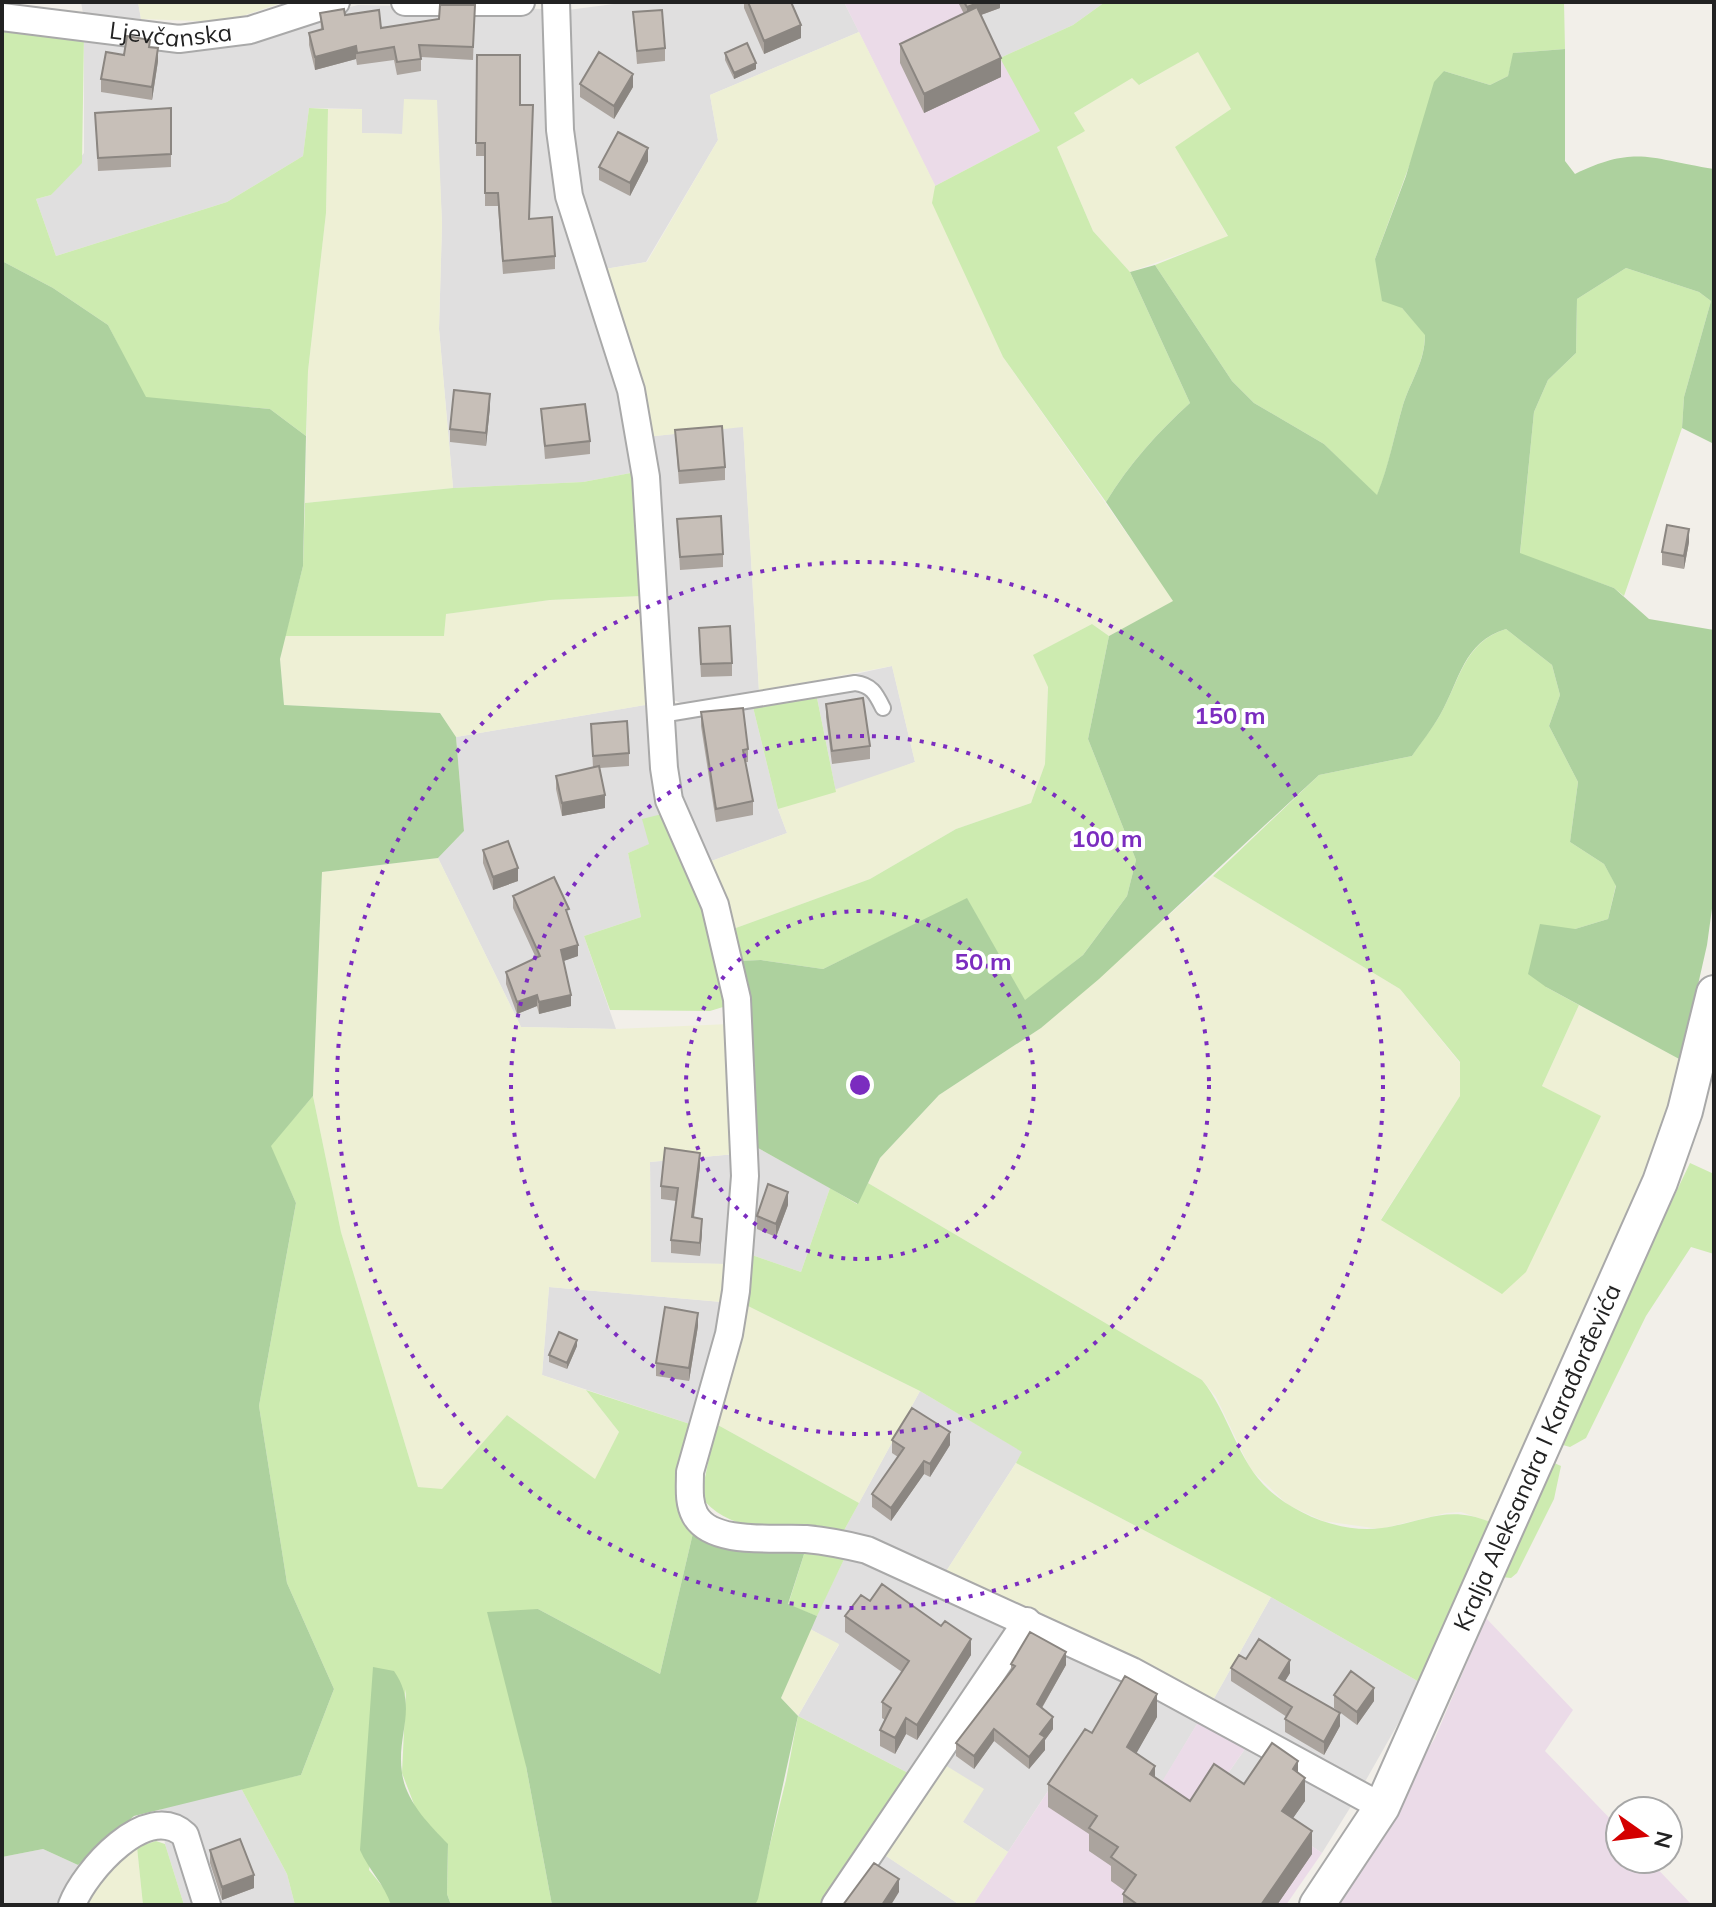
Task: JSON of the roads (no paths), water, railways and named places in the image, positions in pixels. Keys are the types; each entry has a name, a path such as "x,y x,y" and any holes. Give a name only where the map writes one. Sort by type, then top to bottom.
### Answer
{"street":[{"name":"Ljevčanska","path":"2,17 179,39 250,30 336,2"},
{"path":"405,2 521,2"},
{"path":"556,2 560,130 569,196 631,390 646,477 669,800 715,905 737,999 745,1176 736,1291 729,1334 690,1472 689,1495 695,1514 701,1523 730,1536 841,1543 867,1550 1132,1671 1382,1807"},
{"name":"Kralja Aleksandra I Karađorđevića","path":"1317,1905 1382,1807 1660,1182 1685,1111 1714,993"},
{"path":"835,1905 1027,1621"},
{"path":"72,1905 96,1864 139,1832 163,1826 177,1827 185,1835 207,1905"}],"lane":[{"path":"661,715 855,683 865,684 873,690 883,708"}]}
